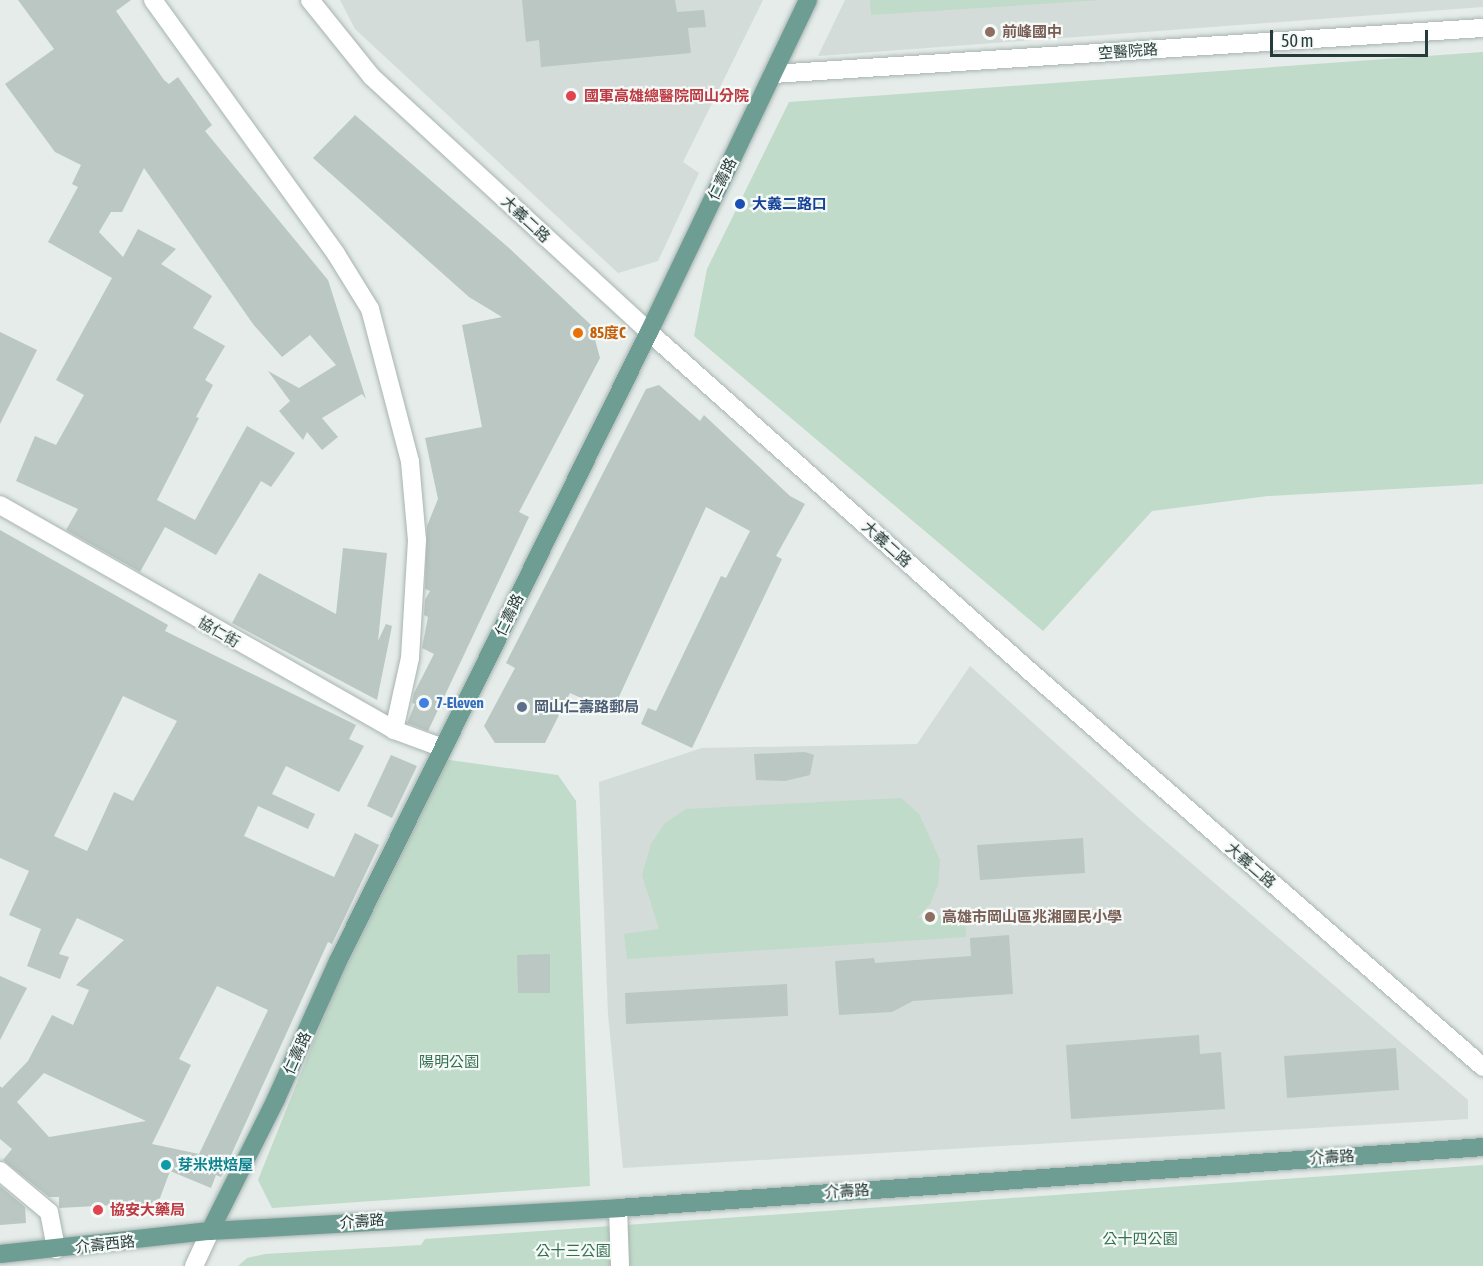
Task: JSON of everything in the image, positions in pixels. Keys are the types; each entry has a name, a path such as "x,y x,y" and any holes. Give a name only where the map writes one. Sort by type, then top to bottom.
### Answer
{"main road":[{"name":"仁壽路","path":"210,1231 443,747 649,332 808,0"},
{"name":"介壽路","path":"210,1231 618,1208 1483,1147"},
{"name":"介壽西路","path":"0,1254 210,1231"}],"street":[{"path":"153,0 336,254 370,309 410,462 417,540 410,658 394,730"},
{"name":"大義二路","path":"310,0 372,77 649,332 1043,683 1483,1067"},
{"name":"空醫院路","path":"773,74 1483,28"},
{"name":"協仁街","path":"0,505 394,730 443,747"},
{"path":"0,1172 49,1212 56,1249"},
{"path":"618,1208 620,1266"},
{"path":"194,1266 210,1231"}],"shaded area":[{"name":"國軍高雄總醫院岡山分院","path":"340,0 763,0 683,162 699,173 658,261 618,273 355,29"},
{"name":"前峰國中","path":"845,0 1483,0 1483,7 818,56"},
{"name":"高雄市岡山區兆湘國民小學","path":"970,666 1142,821 1468,1100 1468,1119 623,1168 608,1014 599,782 702,748 917,744"}],"green space":[{"path":"870,0 1102,0 871,15"},
{"path":"1483,52 1483,484 1268,496 1152,511 1043,631 694,336 707,269 789,102"},
{"name":"陽明公園","path":"442,759 558,775 576,801 590,1186 272,1208 258,1180 348,956"},
{"path":"901,798 919,814 940,860 938,885 930,904 917,918 965,913 966,937 627,959 624,934 659,929 642,875 651,844 665,823 686,809"},
{"path":"1483,1165 1483,1266 238,1266 247,1258 265,1254 421,1245 425,1239"}],"building":[{"path":"18,0 131,0 116,11 164,80 169,84 178,77 212,125 205,131 328,280 366,399 362,394 322,418 338,437 322,450 307,432 303,440 279,411 290,401 268,371 299,388 336,365 310,335 282,357 253,324 144,168 122,212 111,212 99,232 123,257 138,229 176,249 161,264 212,296 193,328 225,346 205,380 213,385 196,417 199,418 157,500 195,520 247,426 295,453 271,487 261,481 216,555 165,527 140,572 66,530 78,509 16,481 35,436 56,445 84,395 56,380 112,278 48,242 78,187 72,184 81,165 55,152 5,84 54,49"},
{"path":"522,0 675,0 677,12 704,10 706,27 688,28 691,53 541,67 539,40 526,42"},
{"path":"355,115 509,248 591,325 600,358 519,512 529,517 428,731 407,723 415,704 412,703 414,693 434,654 422,648 428,617 424,615 425,600 430,591 425,589 427,526 438,499 425,438 482,427 462,325 502,317 469,297 313,158"},
{"path":"0,332 37,350 0,424"},
{"path":"659,385 700,421 704,415 790,496 805,504 776,556 782,559 692,748 641,724 648,708 656,711 721,576 726,578 750,531 706,507 612,712 570,693 545,743 495,743 484,726 515,668 506,663 646,389"},
{"path":"0,530 168,625 165,631 356,725 349,739 364,746 339,792 286,766 272,794 315,814 308,829 258,806 244,836 334,877 355,833 379,845 332,944 328,942 221,1177 216,1175 211,1188 170,1171 160,1198 151,1203 59,1208 59,1197 49,1197 3,1160 12,1149 0,1139 0,1086 2,1088 28,1061 52,1015 73,1025 89,990 76,985 124,940 77,918 59,954 69,957 60,979 27,966 41,929 9,915 29,871 0,858","holes":["123,696 177,721 133,801 114,792 87,851 54,836","217,986 268,1010 199,1154 152,1144 191,1065 179,1059","44,1073 146,1121 49,1137 17,1102"]},
{"path":"343,548 387,553 378,641 386,624 392,626 377,700 232,623 259,573 336,614"},
{"path":"805,752 814,755 810,775 785,781 756,780 754,754"},
{"path":"391,755 417,766 392,818 367,806"},
{"path":"1083,838 1085,873 980,880 977,845"},
{"path":"1009,935 1013,994 913,1001 892,1012 839,1015 835,961 874,958 875,963 971,956 970,938"},
{"path":"550,954 550,993 518,993 517,955"},
{"path":"0,976 27,988 0,1040"},
{"path":"787,984 788,1016 626,1024 625,993"},
{"path":"1199,1035 1200,1054 1221,1052 1225,1109 1071,1119 1066,1045"},
{"path":"1396,1048 1399,1090 1287,1098 1284,1056"},
{"path":"0,1186 25,1207 26,1223 0,1225"}],"place":[{"name":"前峰國中","path":"990,32"},
{"name":"國軍高雄總醫院岡山分院","path":"571,96"},
{"name":"大義二路口","path":"740,204"},
{"name":"85度C","path":"578,333"},
{"name":"7-Eleven","path":"424,703"},
{"name":"岡山仁壽路郵局","path":"522,707"},
{"name":"高雄市岡山區兆湘國民小學","path":"930,917"},
{"name":"芽米烘焙屋","path":"166,1165"},
{"name":"協安大藥局","path":"98,1210"}],"park label":[{"name":"公十四公園","path":"1140,1239"},
{"name":"公十三公園","path":"573,1251"}]}
